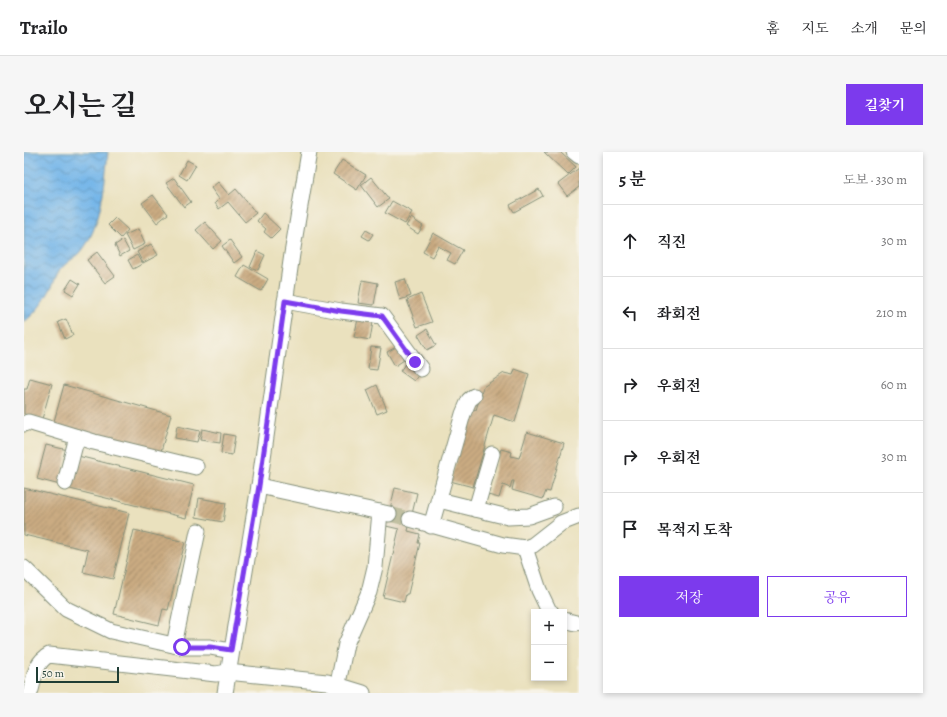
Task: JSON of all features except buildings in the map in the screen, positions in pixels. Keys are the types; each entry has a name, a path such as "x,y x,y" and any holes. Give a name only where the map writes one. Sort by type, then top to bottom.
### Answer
{"street":[{"path":"224,693 259,486 285,301 309,152"},
{"path":"574,152 579,156"},
{"path":"285,301 341,311 382,316 421,369"},
{"path":"431,526 463,414 469,400 474,396"},
{"path":"24,424 28,422 77,437 196,468"},
{"path":"65,483 77,437"},
{"path":"476,509 492,454"},
{"path":"259,486 384,513 375,567 369,592 346,644 337,689"},
{"path":"439,500 508,516 529,516 554,507"},
{"path":"410,519 503,545 524,548 533,545 561,523 579,516"},
{"path":"174,645 198,531"},
{"path":"524,548 539,590 548,609"},
{"path":"24,568 66,609 111,631 182,647 210,647 231,650"},
{"path":"30,693 39,663 42,659 49,655 208,674 228,672 327,682 337,689 362,693"}],"water":[{"path":"24,152 108,152 101,206 92,233 79,254 64,265 59,272 37,310 24,322"}],"tunnel":[{"path":"389,514 410,519"}],"route":[{"path":"182,647 210,647 231,650 259,486 285,301 341,311 382,316 415,362"}]}
